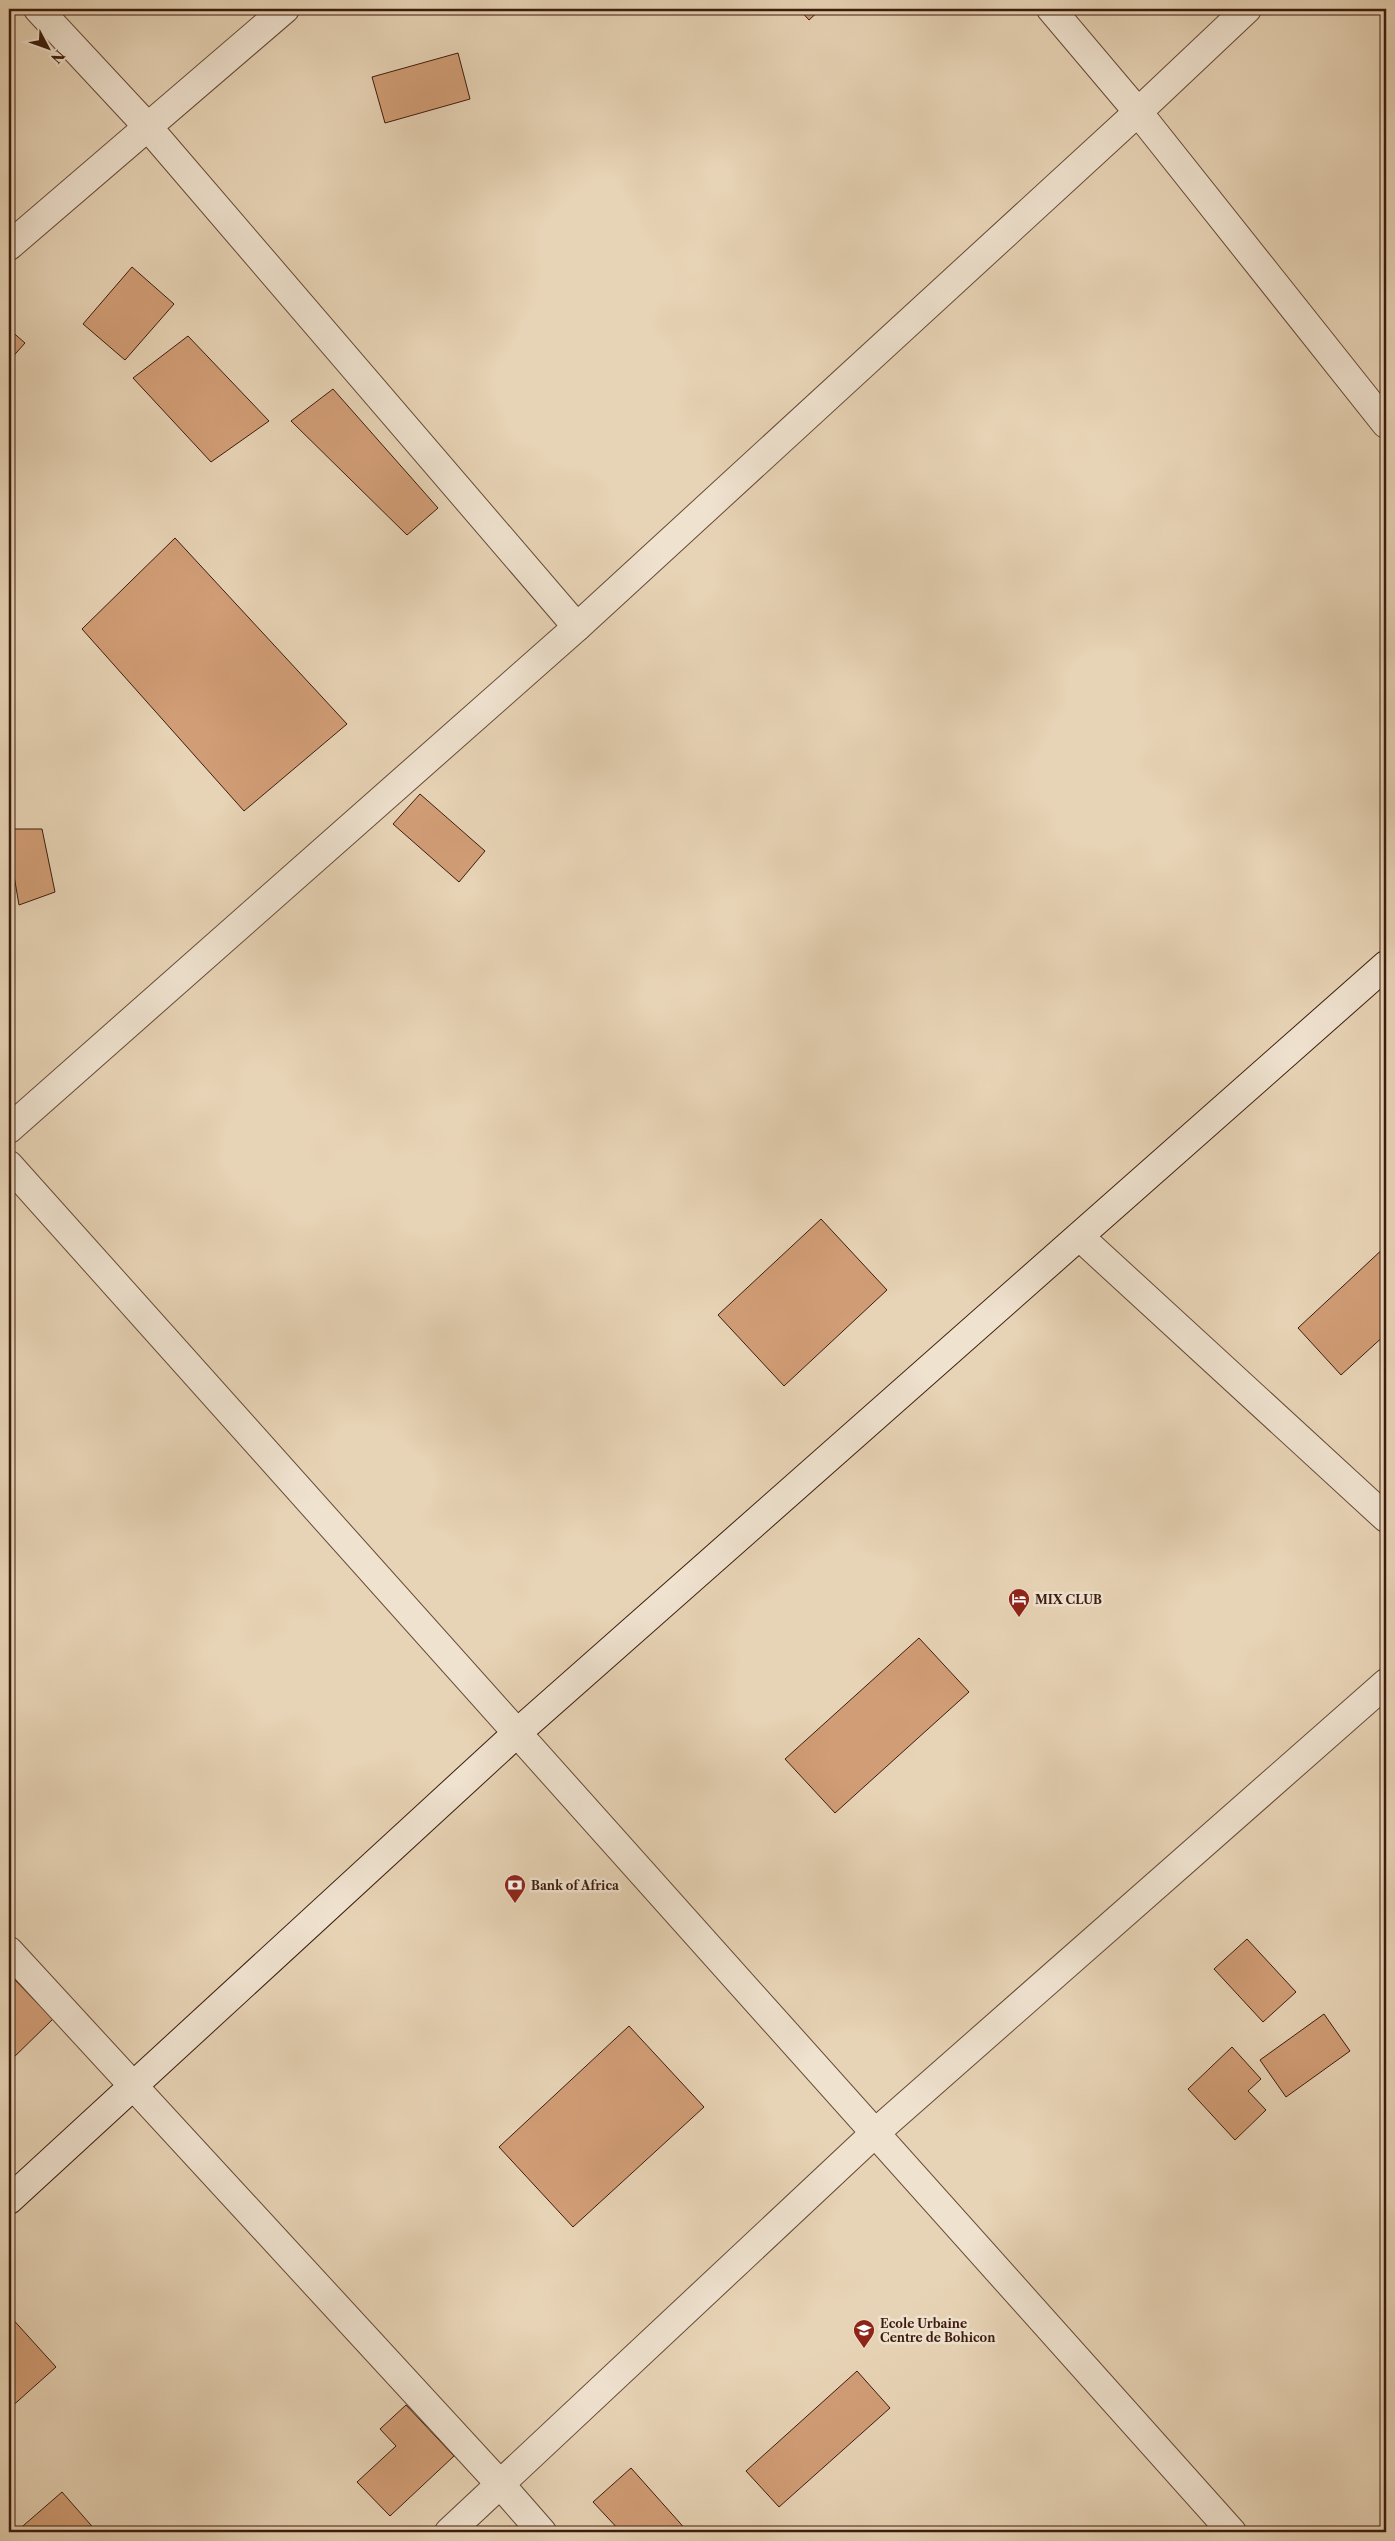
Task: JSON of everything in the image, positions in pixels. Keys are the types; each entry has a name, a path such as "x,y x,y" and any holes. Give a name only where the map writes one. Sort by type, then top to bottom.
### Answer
{"street":[{"path":"38,9 147,126 577,627"},
{"path":"9,246 285,9"},
{"path":"1051,9 1138,112 1386,424"},
{"path":"9,1129 577,627 1248,9"},
{"path":"9,2200 517,1734 1386,965"},
{"path":"9,1165 1232,2532"},
{"path":"1080,1237 1386,1518"},
{"path":"450,2532 875,2133 1386,1683"},
{"path":"9,1951 542,2532"}],"building":[{"path":"799,9 821,9 809,20"},
{"path":"458,53 470,99 385,123 372,77"},
{"path":"132,267 174,304 125,360 83,324"},
{"path":"9,329 25,343 9,361"},
{"path":"188,336 269,421 211,462 133,378"},
{"path":"333,389 438,508 407,535 291,421"},
{"path":"175,538 347,724 244,811 82,629"},
{"path":"420,794 485,851 459,882 393,824"},
{"path":"9,829 42,829 55,892 19,905 9,846"},
{"path":"821,1219 887,1290 784,1386 718,1315"},
{"path":"1386,1246 1386,1334 1341,1375 1298,1328"},
{"path":"919,1638 969,1692 835,1813 785,1759"},
{"path":"1247,1939 1296,1992 1263,2022 1214,1969"},
{"path":"13,1978 53,2019 9,2062 9,1983"},
{"path":"1324,2014 1350,2051 1286,2097 1260,2060"},
{"path":"629,2026 704,2107 573,2227 499,2147"},
{"path":"1232,2047 1261,2079 1248,2091 1266,2110 1235,2140 1188,2089"},
{"path":"9,2315 56,2367 9,2409"},
{"path":"857,2371 890,2408 779,2507 746,2471"},
{"path":"406,2405 454,2456 390,2516 357,2482 396,2446 380,2429"},
{"path":"631,2468 688,2532 621,2532 593,2502"},
{"path":"62,2492 97,2532 16,2532"}],"place":[{"name":"MIX CLUB","path":"1019,1618"},
{"name":"Bank of Africa","path":"515,1904"},
{"name":"Ecole Urbaine Centre de Bohicon","path":"864,2349"}]}
